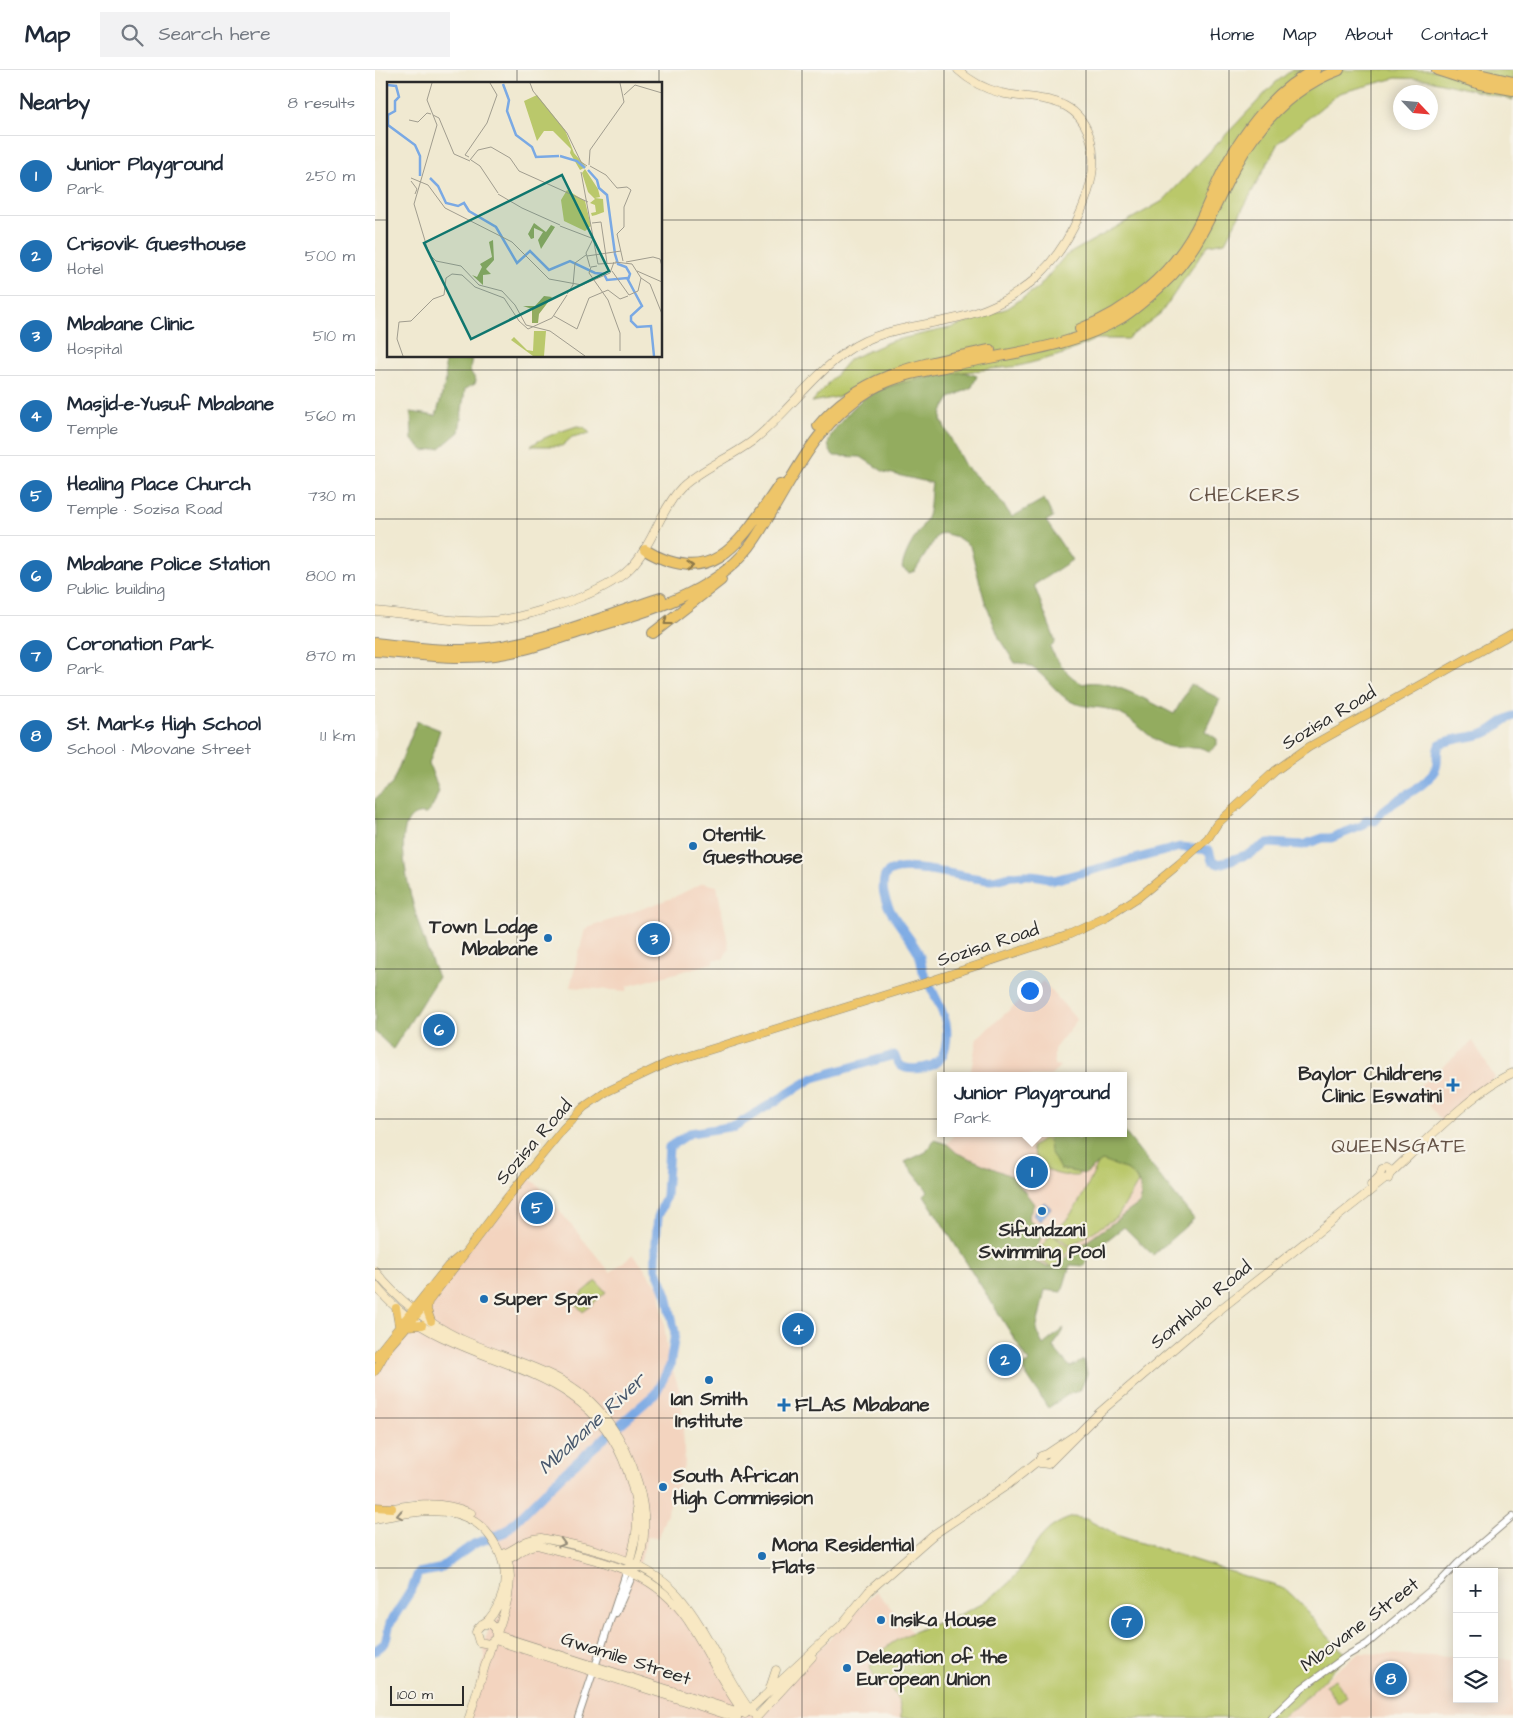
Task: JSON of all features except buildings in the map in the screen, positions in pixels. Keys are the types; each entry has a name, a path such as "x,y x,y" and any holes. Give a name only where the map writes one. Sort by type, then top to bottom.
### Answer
{"highway":[{"path":"653,633 728,574 754,541 813,441 842,411 875,388 905,376 1064,341 1121,318 1144,300 1184,262 1201,237 1245,143 1254,130 1288,88 1315,70"},
{"path":"1254,130 1296,92 1314,81 1339,70"},
{"path":"1437,70 1480,84 1513,90"},
{"path":"1462,70 1513,82"},
{"path":"375,643 462,650 505,645 543,636 668,596 717,568 737,551 756,527 797,455 827,415 851,394 882,376 914,365 1060,336 1103,318 1123,306 1163,274 1181,252 1196,230 1230,158 1245,143"},
{"path":"645,550 661,560 678,566 693,566 716,560 745,532 780,484"},
{"path":"375,651 456,657 495,655 538,646 642,612 688,594 719,575 754,541"}],"main road":[{"path":"375,611 456,619 502,620 592,593 627,574 645,550 673,497 684,485 753,441 782,416 825,369 848,350 875,336 968,315 1000,302 1033,280 1061,248 1079,214 1091,178 1092,149 1085,126 1069,108 1059,102 993,90 972,81 958,70"},
{"name":"Sozisa Road","path":"375,1371 412,1313 424,1302 448,1266 467,1250 563,1129 584,1107 606,1092 667,1063 953,974 1066,936 1107,917 1140,896 1208,838 1217,824 1275,771 1309,747 1513,634"},
{"name":"Somhlolo Road","path":"743,1713 768,1696 839,1627 869,1591 933,1535 1041,1462 1042,1455 1049,1456 1213,1315 1382,1178 1382,1169 1390,1171 1477,1097 1504,1077 1513,1073"},
{"path":"375,1271 422,1325 464,1349 558,1385 577,1398 608,1426"},
{"path":"375,1285 396,1308 403,1326 422,1325"},
{"path":"412,1313 424,1302 431,1322"},
{"path":"396,1308 412,1313 462,1339 557,1377 582,1395 618,1440 629,1476 637,1510 637,1538 632,1567"},
{"name":"Sozisa Road","path":"375,1357 403,1326"},
{"path":"462,1339 465,1343 464,1349"},
{"path":"375,1512 416,1504 447,1505 472,1514 489,1530 510,1570 509,1585 495,1638 469,1718"},
{"path":"375,1507 392,1508"},
{"path":"375,1520 416,1512 447,1512 466,1516 489,1530"},
{"path":"504,1557 529,1539 541,1538 654,1574 677,1594 743,1713 756,1718"},
{"path":"484,1669 485,1650 479,1642 476,1632 498,1606 503,1593 504,1557"},
{"path":"482,1624 491,1624 495,1638"},
{"path":"479,1642 486,1645 495,1638"},
{"name":"Gwamile Street","path":"495,1638 595,1670 743,1713"},
{"path":"768,1696 776,1670"},
{"name":"Somhlolo Road","path":"756,1718 768,1696"}],"street":[{"name":"Mbovane Street","path":"1271,1718 1302,1688 1348,1654 1367,1644 1440,1582 1458,1563 1513,1516"},
{"path":"578,1718 632,1567"}],"shaded area":[{"path":"703,883 717,886 729,948 723,959 715,959 713,963 628,986 627,991 570,987 585,929 672,898"},
{"path":"1043,981 1077,1020 1054,1049 1054,1065 1060,1066 1055,1072 971,1072 977,1038"},
{"name":"Baylor Childrens Clinic Eswatini","path":"1473,1041 1495,1078 1442,1121 1415,1090"},
{"path":"952,1137 1076,1137 1079,1140 1082,1137 1092,1137 1160,1184 1053,1282 1033,1261 947,1144"},
{"path":"525,1175 539,1186 609,1271 611,1272 633,1254 660,1289 668,1357 681,1394 685,1463 658,1538 648,1537 638,1565 677,1594 755,1714 876,1591 912,1632 898,1641 875,1679 883,1682 899,1700 901,1718 469,1718 485,1655 483,1644 491,1624 498,1620 509,1585 507,1560 494,1533 472,1514 447,1505 375,1512 375,1371"},
{"path":"1359,1653 1453,1657 1453,1703 1498,1703 1498,1659 1513,1659 1513,1718 1276,1718"}],"green space":[{"path":"1292,70 1513,70 1513,100 1425,79 1396,78 1339,93 1278,143 1225,242 1208,245 1161,313 1127,339 1096,339 1064,354 1019,366 964,372 812,402 850,359 891,341 954,327 1008,308 1039,287 1065,256 1163,201 1275,83"},
{"path":"444,358 472,358 470,371 476,380 475,384 465,389 459,432 440,448 424,451 412,440 411,412 436,416 446,380"},
{"path":"964,372 977,376 972,387 950,398 942,411 941,420 965,466 997,496 1012,517 1044,499 1053,517 1046,521 1072,560 1034,585 1055,640 1055,643 1050,648 1056,659 1068,673 1083,684 1093,683 1117,687 1174,714 1191,684 1220,699 1205,731 1217,739 1217,745 1210,751 1198,747 1166,746 1119,713 1080,705 1070,701 1031,667 1015,663 1000,640 985,602 970,546 957,537 943,533 937,536 915,571 909,573 902,568 909,548 927,518 932,483 884,472 861,457 834,456 829,449 829,440 846,416 867,396 901,383"},
{"path":"577,426 584,427 590,433 572,437 562,446 531,446 546,437"},
{"path":"417,721 440,730 429,764 439,791 433,806 426,814 411,817 404,831 404,854 415,910 423,938 438,977 393,1049 375,1032 375,799 392,784"},
{"path":"1127,1135 1194,1219 1153,1255 1124,1227 1098,1247 1091,1246 1085,1266 1070,1265 1062,1292 1045,1290 1036,1331 1043,1345 1064,1328 1053,1347 1070,1367 1084,1360 1087,1374 1080,1391 1069,1394 1048,1408 1022,1368 1029,1362 924,1195 928,1191 905,1162 926,1152 934,1140 947,1144 957,1153 1013,1177 1034,1204 1028,1218 1042,1234 1033,1261 1048,1267 1057,1266 1071,1253 1140,1203 1141,1193 1136,1179 1118,1166 1102,1161 1085,1174 1060,1169 1050,1151 1048,1137 1076,1137 1079,1140 1082,1137 1127,1137"},
{"path":"1045,1138 1080,1168 1078,1176 1055,1173 1038,1162 1032,1147"},
{"path":"1101,1158 1133,1172 1138,1183 1118,1216 1071,1246 1052,1233 1075,1209"},
{"path":"1051,1234 1070,1248 1054,1270 1035,1256"},
{"path":"596,1281 606,1292 583,1312 573,1301"},
{"path":"1073,1517 1086,1519 1116,1535 1285,1589 1331,1640 1348,1655 1311,1693 1282,1718 901,1718 900,1705 895,1694 875,1679 870,1667 878,1655 904,1636 964,1613 993,1596 1016,1575 1045,1533 1052,1527"},
{"path":"1335,1679 1347,1697 1338,1703 1325,1685"}],"water":[{"name":"Sifundzani Swimming Pool","path":"1044,1202 1051,1208 1040,1221 1033,1215"}],"waterway":[{"name":"Mbabane River","path":"375,1651 385,1643 390,1623 412,1589 418,1573 439,1569 474,1544 505,1532 561,1476 655,1394 670,1366 675,1333 667,1295 656,1268 658,1217 666,1196 669,1147 690,1133 735,1126 813,1078 894,1055 900,1065 908,1068 928,1066 940,1059 945,1050 947,1039 944,1017 923,971 918,952 894,917 885,898 883,889 884,879 889,872 900,869 915,869 933,870 981,879 994,880 1010,876 1029,875 1054,880 1180,847 1209,850 1212,861 1219,864 1249,854 1268,843 1303,845 1323,838 1331,838 1364,825 1366,820 1375,821 1389,806 1430,777 1436,767 1437,751 1440,744 1450,740 1483,734 1513,716"}],"place":[{"name":"Otentik Guesthouse","path":"693,846"},
{"name":"Town Lodge Mbabane","path":"548,938"},
{"name":"Mbabane Clinic","path":"654,939"},
{"name":"Mbabane Police Station","path":"439,1030"},
{"name":"Baylor Childrens Clinic Eswatini","path":"1453,1085"},
{"name":"Junior Playground","path":"1032,1172"},
{"name":"Healing Place Church","path":"537,1208"},
{"name":"Sifundzani Swimming Pool","path":"1042,1211"},
{"name":"Super Spar","path":"484,1299"},
{"name":"Masjid-e-Yusuf Mbabane","path":"798,1329"},
{"name":"Crisovik Guesthouse","path":"1005,1360"},
{"name":"Ian Smith Institute","path":"709,1380"},
{"name":"FLAS Mbabane","path":"784,1405"},
{"name":"South African High Commission","path":"663,1487"},
{"name":"Mona Residential Flats","path":"762,1556"},
{"name":"Insika House","path":"881,1620"},
{"name":"Coronation Park","path":"1127,1622"},
{"name":"Delegation of the European Union","path":"847,1668"},
{"name":"St. Marks High School","path":"1391,1679"}],"district":[{"name":"CHECKERS","path":"1245,495"},
{"name":"QUEENSGATE","path":"1399,1146"}]}
